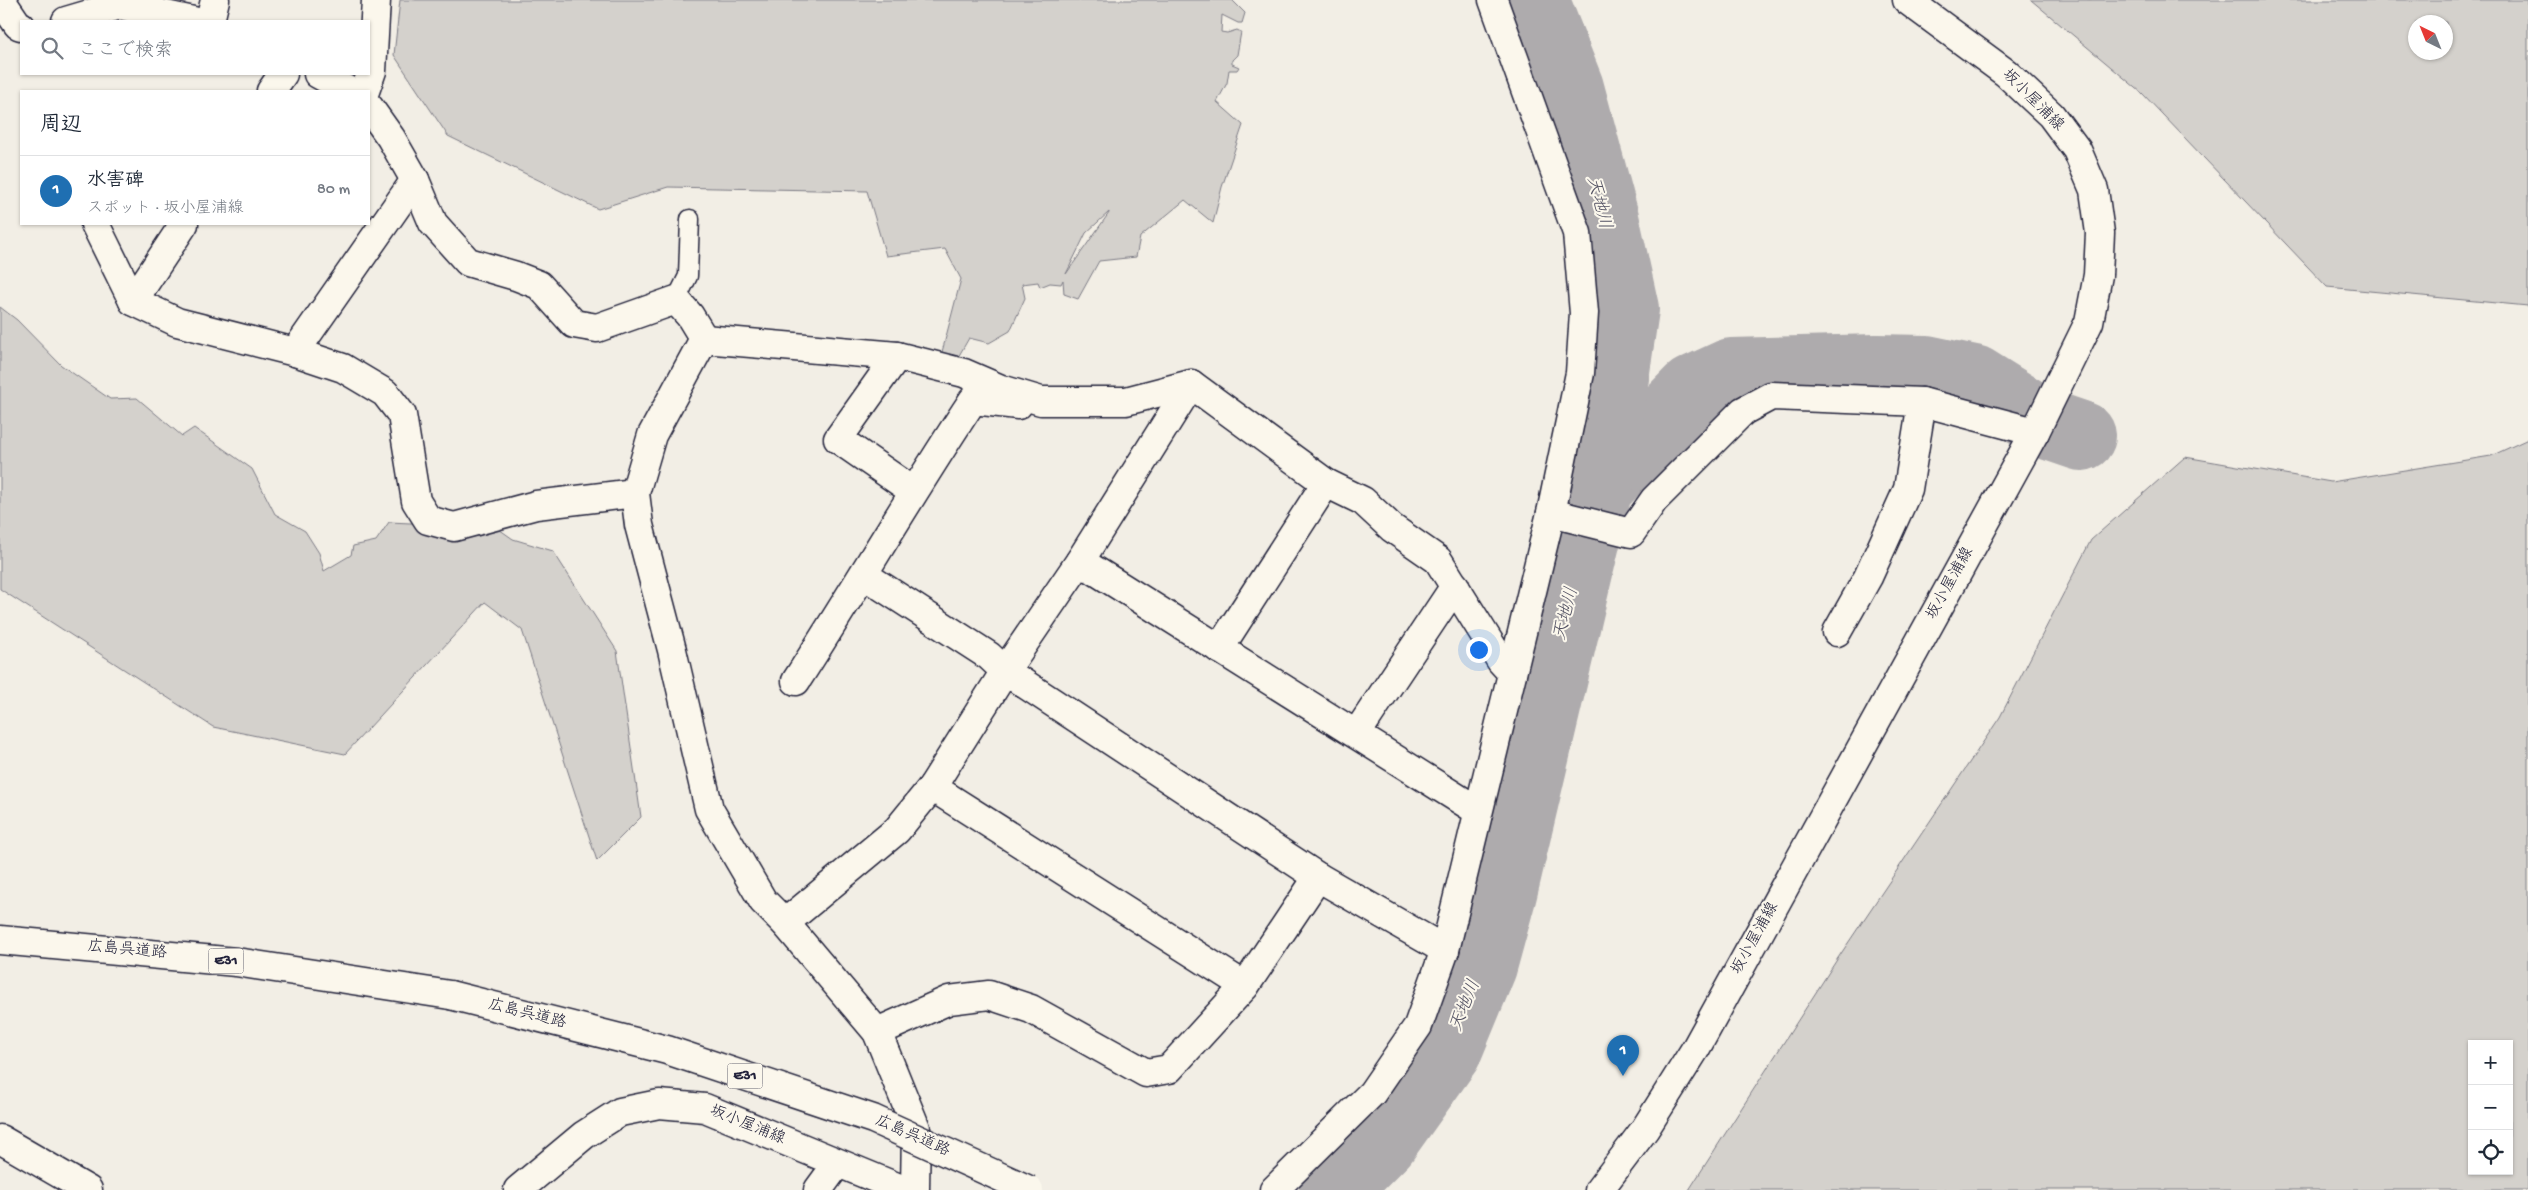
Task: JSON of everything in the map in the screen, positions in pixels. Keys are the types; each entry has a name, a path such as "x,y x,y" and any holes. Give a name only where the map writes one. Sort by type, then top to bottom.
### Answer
{"main road":[{"path":"1,0 18,26 20,26"},
{"path":"210,20 215,0"},
{"path":"365,90 372,71 376,0"},
{"path":"1274,1190 1372,1093 1418,1026 1445,950 1512,673 1557,515 1580,373 1584,313 1577,233 1493,0"},
{"name":"坂小屋浦線","path":"1599,1190 1645,1129 1696,1048 2035,432 2089,322 2096,284 2100,232 2094,190 2078,150 2051,115 2006,73 1907,0"},
{"path":"69,20 120,5 188,20"},
{"path":"272,90 282,75"},
{"path":"320,75 347,90"},
{"path":"370,108 391,138 415,180 433,223 468,262 539,285 574,324 596,328 676,300 690,316 704,339"},
{"path":"295,352 415,180"},
{"path":"95,225 133,301 177,322 295,352 343,368 385,393 402,415 416,501 428,520 454,526 536,505 635,492"},
{"path":"133,301 183,225"},
{"path":"704,339 894,360 964,373 1001,390 1041,401 1126,400 1191,384"},
{"path":"704,339 652,435 635,492 639,525 672,650 709,809 763,901 785,923 877,1032 916,1128 915,1190"},
{"path":"894,360 953,384 973,400 1035,407 1041,401"},
{"path":"894,360 838,439 913,491"},
{"path":"1191,384 1326,483 1363,501 1392,528 1438,560 1501,661 1512,673"},
{"path":"785,923 897,830 932,787 1080,561 1191,384"},
{"path":"1557,515 1631,533 1654,500 1743,411 1771,396 1922,402 2035,432"},
{"path":"796,681 864,575 913,491 973,400"},
{"path":"1837,632 1868,577 1908,489 1922,402"},
{"path":"1220,649 1326,483"},
{"path":"1080,561 1357,733 1478,811"},
{"path":"864,575 988,656 1006,672 1318,877 1445,950"},
{"path":"1357,733 1455,586"},
{"path":"932,787 1245,986"},
{"path":"877,1032 949,1000 989,995 1031,1009 1146,1073 1169,1069 1245,986 1318,877"},
{"name":"広島呉道路","path":"0,940 236,962 450,995 668,1050 873,1119 1029,1190"},
{"name":"坂小屋浦線","path":"518,1190 584,1135 620,1112 659,1104 705,1108 904,1190"},
{"path":"0,1139 88,1190"},
{"path":"818,1190 837,1164"}],"lane":[{"path":"676,300 688,276 690,219"}],"shaded area":[{"path":"400,0 1232,0 1245,13 1242,23 1222,15 1221,32 1227,33 1237,30 1241,32 1237,55 1232,60 1232,64 1239,67 1237,70 1229,70 1227,83 1217,102 1243,125 1222,187 1213,223 1185,200 1140,237 1136,257 1099,261 1078,299 1064,294 1063,280 1061,284 1050,283 1040,287 1038,282 1022,284 1025,298 1010,331 989,343 969,338 957,359 942,352 961,279 945,249 886,256 867,191 668,187 598,209 448,136 394,55","holes":["1109,213 1066,274 1086,233"]},
{"path":"2031,0 2528,0 2528,306 2327,287 2142,93"},
{"path":"0,307 17,320 61,365 110,399 137,398 182,436 194,428 252,469 275,514 305,531 319,553 324,571 351,555 353,546 376,541 389,522 496,527 513,539 553,551 617,651 641,817 597,861 522,630 485,602 345,754 213,727 0,589"},
{"path":"2528,439 2528,1190 1689,1190 1838,958 2000,717 2091,540 2185,457 2331,482 2491,456"}],"waterway":[{"name":"天地川","path":"1334,1190 1383,1141 1447,1051 1482,966 1502,893 1598,487 1624,309 1604,218 1569,88 1534,0"},
{"path":"1598,487 1692,391 1731,373 1876,369 1926,370 1974,380 2043,423 2081,436"}],"place":[{"name":"水害碑","path":"1623,1076"}]}
